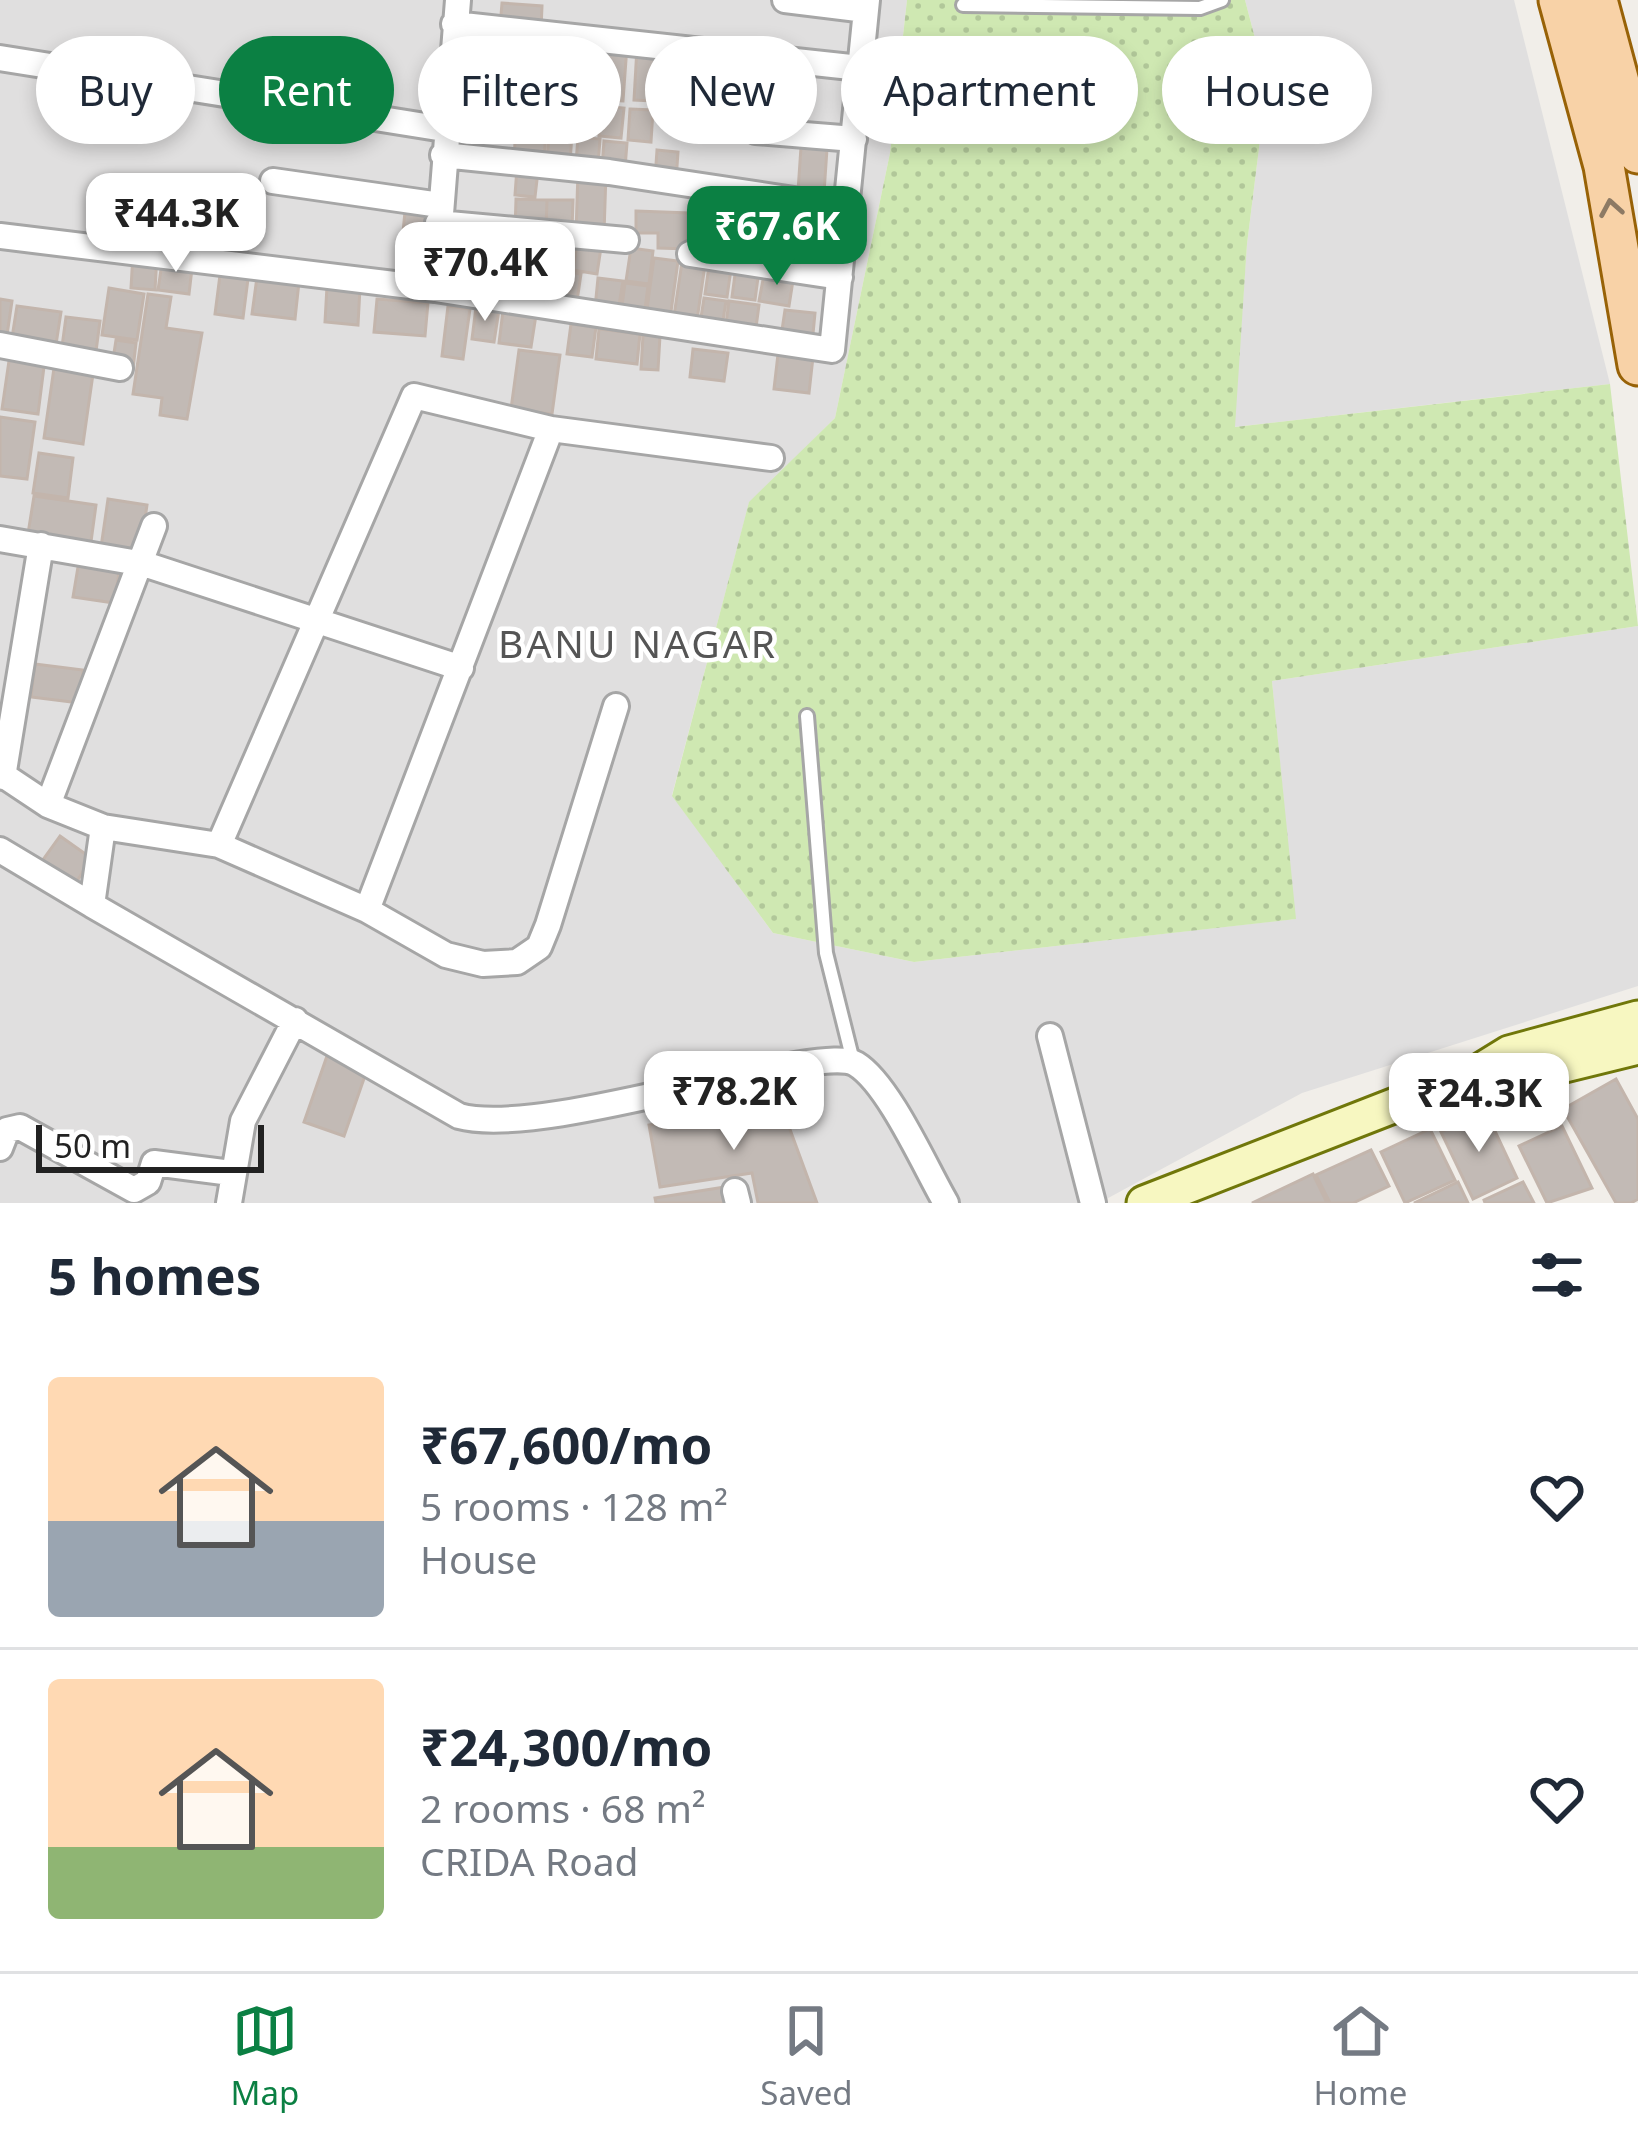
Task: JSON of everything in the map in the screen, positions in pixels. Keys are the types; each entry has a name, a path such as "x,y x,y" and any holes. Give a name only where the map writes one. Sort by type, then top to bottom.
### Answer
{"main road":[{"path":"1559,0 1604,166 1638,365"},
{"path":"1597,0 1638,153"},
{"path":"1144,1203 1474,1074 1509,1053 1638,1018"},
{"path":"1474,1074 1516,1077 1638,1047"}],"street":[{"path":"784,0 867,5 864,36"},
{"path":"456,12 841,65"},
{"path":"0,58 418,125"},
{"path":"435,289 443,144"},
{"path":"0,236 435,289 832,350 854,144"},
{"path":"443,155 609,172 847,208"},
{"path":"273,181 439,214 626,240"},
{"path":"690,254 839,277"},
{"path":"0,345 120,368"},
{"path":"219,845 414,396 551,429 771,458"},
{"path":"368,910 551,429"},
{"path":"48,805 144,564 154,526"},
{"path":"0,539 144,564 460,668"},
{"path":"41,545 2,775 48,805 103,827 219,845 368,910 446,956 483,964 517,962 538,947 616,706"},
{"path":"92,905 103,827"},
{"path":"0,850 459,1116 484,1123 695,1089 817,1060 853,1061 872,1078 946,1203"},
{"path":"230,1203 231,1173 243,1121 295,1020"},
{"path":"1050,1036 1094,1203"},
{"path":"0,1148 7,1130 20,1127 125,1190 142,1188 154,1163 231,1173"}],"lane":[{"path":"964,5 1200,8 1222,0"},
{"path":"807,716 826,953 853,1061"}],"shaded area":[{"path":"0,0 907,0 903,36 841,36 841,144 891,144 835,418 749,503 672,795 773,933 914,962 1295,919 1272,681 1638,626 1638,986 1302,1093 1099,1203 0,1203"},
{"path":"1245,0 1514,0 1610,384 1234,427 1260,144 1372,144 1372,36 1254,36"}],"green space":[{"path":"907,0 1245,0 1254,36 1162,36 1162,144 1260,144 1247,244 1235,427 1610,384 1638,626 1272,681 1296,919 914,962 773,933 672,796 749,502 835,418 891,144 1138,144 1138,36 903,36"}],"building":[{"path":"502,3 542,6 541,30 500,27"},
{"path":"464,27 488,29 488,36 463,36"},
{"path":"621,46 627,46 621,101"},
{"path":"637,47 645,47 645,101 634,100"},
{"path":"630,109 645,110 645,141 628,140"},
{"path":"627,143 625,168 602,167 604,144"},
{"path":"457,144 483,144 482,156 456,154"},
{"path":"515,144 545,144 544,161 514,158"},
{"path":"548,144 571,144 570,163 547,162"},
{"path":"577,144 600,144 598,165 576,163"},
{"path":"801,147 827,149 824,193 798,191"},
{"path":"657,150 678,152 676,181 655,179"},
{"path":"517,168 538,171 535,197 515,195"},
{"path":"578,172 606,173 604,234 576,233"},
{"path":"516,199 547,200 546,230 515,229"},
{"path":"746,199 767,202 760,260 739,257"},
{"path":"547,200 573,200 572,231 546,230"},
{"path":"719,205 743,207 737,258 713,256"},
{"path":"636,211 689,213 688,249 658,248 658,233 636,233"},
{"path":"405,212 431,215 427,245 402,242"},
{"path":"818,214 842,217 836,271 812,268"},
{"path":"793,232 812,234 808,266 790,264"},
{"path":"578,237 602,241 597,274 573,270"},
{"path":"456,240 484,243 479,288 450,285"},
{"path":"488,240 515,244 509,294 482,291"},
{"path":"631,248 653,251 649,284 626,281"},
{"path":"133,254 157,255 155,290 131,288"},
{"path":"163,256 193,260 189,294 158,290"},
{"path":"654,258 678,261 670,319 646,316"},
{"path":"682,262 705,265 697,320 674,316"},
{"path":"515,266 553,272 549,299 511,294"},
{"path":"709,266 731,269 727,297 705,294"},
{"path":"736,267 759,270 755,300 732,297"},
{"path":"765,269 794,274 789,306 759,301"},
{"path":"558,270 581,274 576,308 554,305"},
{"path":"220,275 248,279 243,318 215,314"},
{"path":"257,277 299,282 295,319 252,314"},
{"path":"598,278 623,281 618,311 595,308"},
{"path":"625,283 648,286 644,317 621,314"},
{"path":"327,286 360,288 358,325 325,322"},
{"path":"109,288 144,294 137,340 102,335"},
{"path":"148,294 171,297 166,328 202,333 187,419 160,415 162,398 133,394"},
{"path":"704,298 726,301 722,327 700,324"},
{"path":"0,299 12,301 6,342 0,341"},
{"path":"377,299 428,303 425,336 374,332"},
{"path":"729,301 759,305 755,335 725,331"},
{"path":"17,306 61,312 55,351 11,344"},
{"path":"448,306 470,309 463,359 442,356"},
{"path":"476,307 499,310 494,342 472,339"},
{"path":"785,310 815,313 813,334 782,330"},
{"path":"503,311 536,315 531,347 499,343"},
{"path":"66,317 100,321 95,359 61,354"},
{"path":"571,324 596,327 592,357 567,354"},
{"path":"599,329 640,334 637,364 596,359"},
{"path":"643,335 660,336 658,370 641,369"},
{"path":"116,340 136,343 133,369 112,366"},
{"path":"693,349 728,353 724,381 690,377"},
{"path":"519,350 560,355 552,414 511,409"},
{"path":"10,354 45,359 38,414 2,409"},
{"path":"778,354 813,357 809,393 774,389"},
{"path":"55,361 94,367 83,444 44,438"},
{"path":"0,417 35,422 27,479 0,476"},
{"path":"39,453 73,458 68,498 33,493"},
{"path":"34,496 96,505 90,549 27,540"},
{"path":"108,499 147,505 139,560 100,554"},
{"path":"80,555 121,561 114,603 73,597"},
{"path":"35,664 83,670 80,703 31,697"},
{"path":"60,836 91,858 73,888 40,864"},
{"path":"327,1056 367,1070 344,1136 304,1122"},
{"path":"1616,1079 1638,1119 1638,1199 1631,1203 1616,1203 1563,1109"},
{"path":"781,1105 817,1203 758,1203 752,1173 660,1187 649,1125"},
{"path":"1486,1112 1517,1178 1473,1199 1441,1132"},
{"path":"1562,1126 1592,1188 1547,1203 1519,1146"},
{"path":"1430,1129 1455,1180 1405,1203 1381,1152"},
{"path":"1371,1150 1389,1186 1353,1203 1330,1203 1316,1175"},
{"path":"1313,1174 1327,1203 1252,1203"},
{"path":"1458,1182 1468,1203 1414,1203"},
{"path":"1523,1182 1534,1203 1485,1203 1484,1200"},
{"path":"731,1186 734,1203 656,1203 655,1198"}],"district":[{"name":"BANU NAGAR","path":"638,644"}]}
